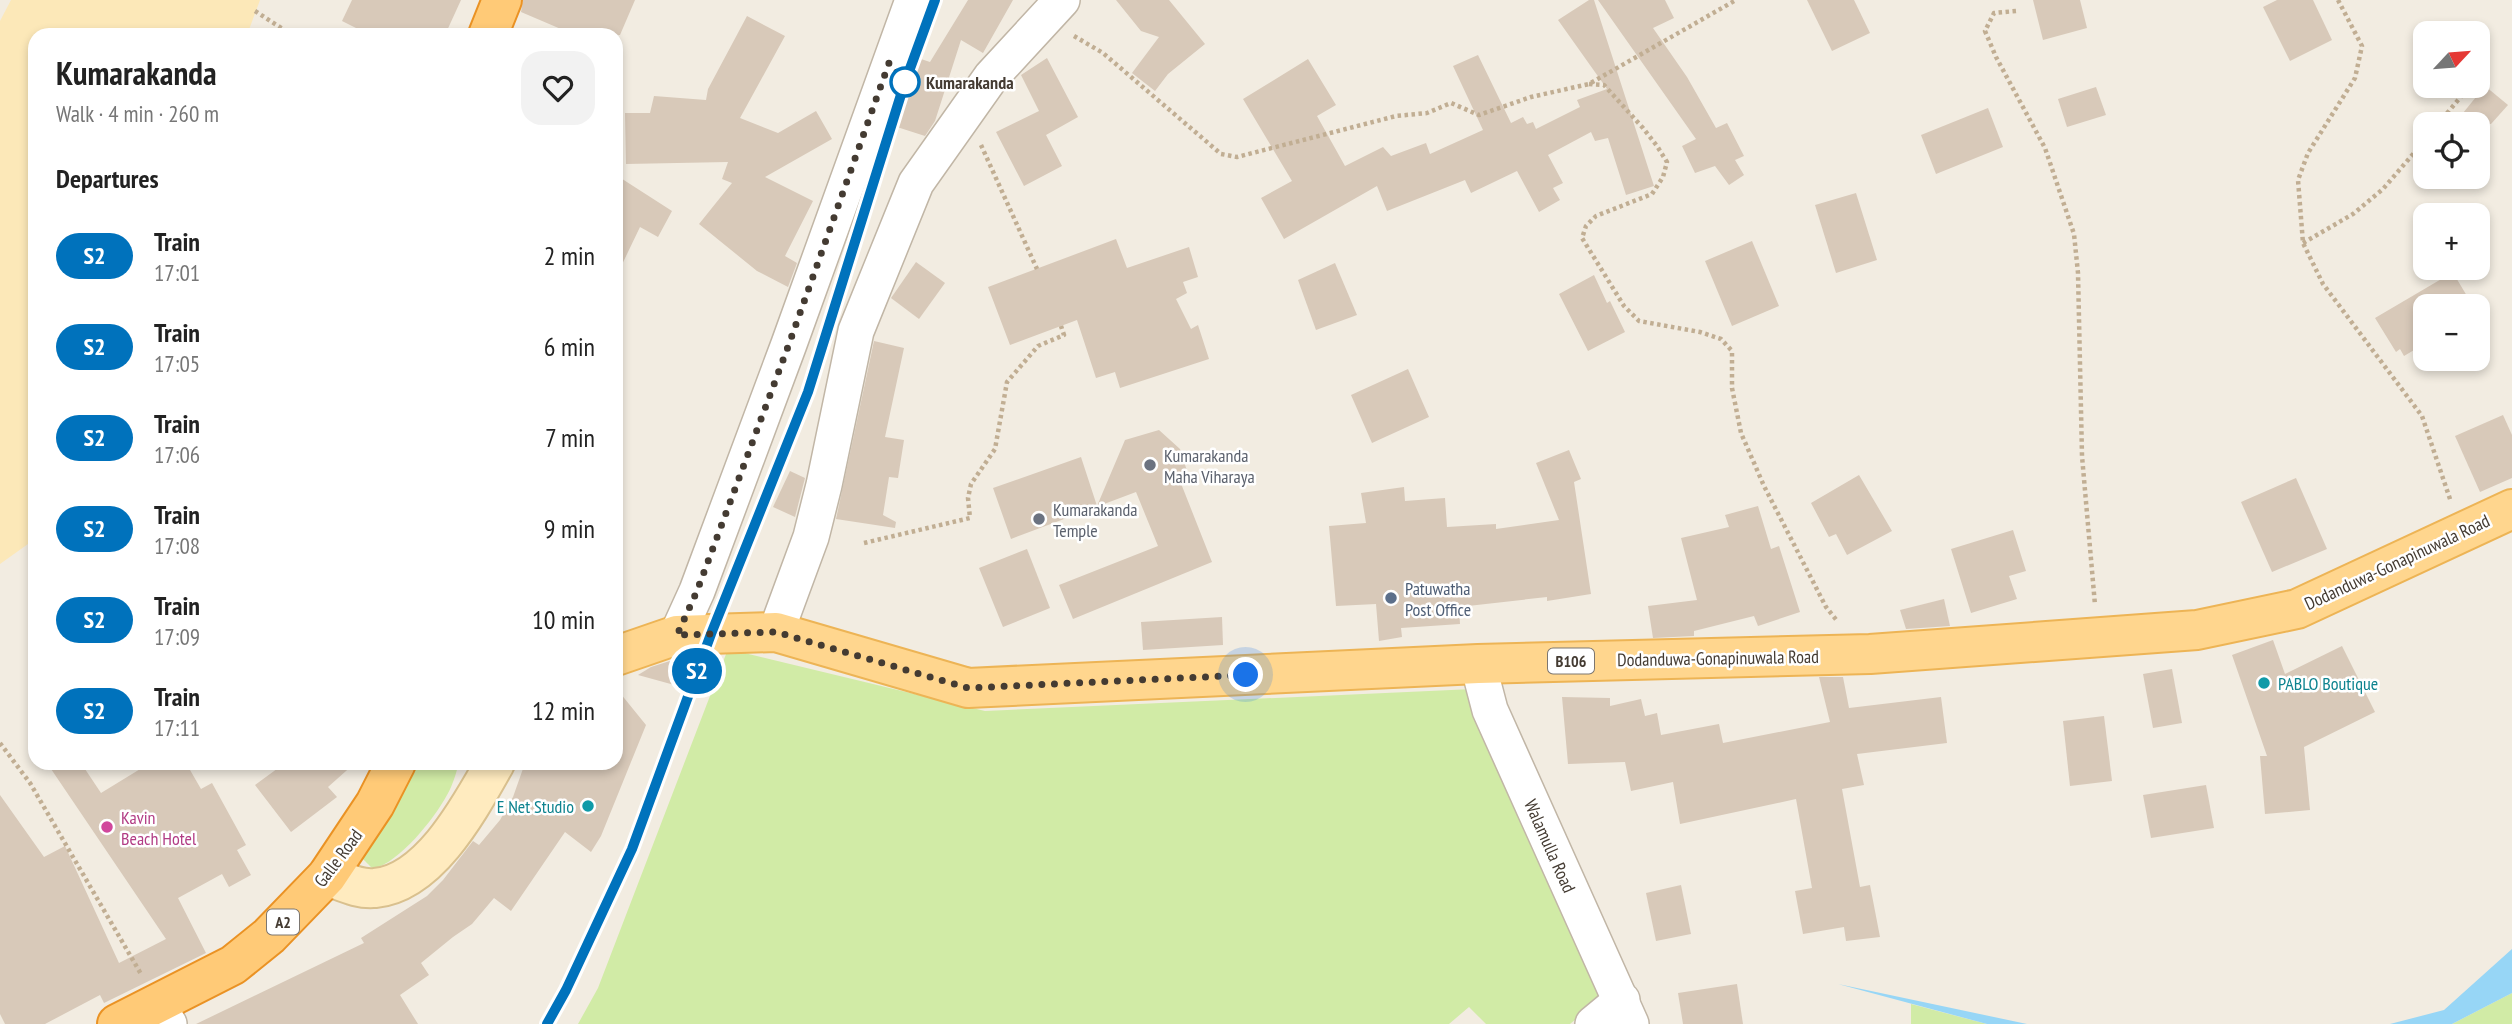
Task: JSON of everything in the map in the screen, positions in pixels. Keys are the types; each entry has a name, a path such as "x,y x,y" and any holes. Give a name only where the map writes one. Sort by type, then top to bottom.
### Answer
{"highway":[{"path":"491,28 502,0"},
{"name":"Galle Road","path":"117,1024 162,1013 233,965 269,936 327,876 375,804 392,770"}],"main road":[{"name":"Dodanduwa-Gonapinuwala Road","path":"623,654 677,635 776,632 968,688 1478,664 1870,654 2098,638 2197,630 2297,609 2512,509"},
{"path":"327,876 353,886 373,888 406,879 434,855 468,810 491,770"}],"street":[{"path":"677,635 697,591 789,344 912,0"},
{"path":"776,632 811,537 856,331 916,183 991,77 1054,9"},
{"name":"Walamulla Road","path":"1478,664 1489,710 1627,1012"},
{"path":"1593,1024 1627,1012"}],"path":[{"path":"1054,9 1221,154 1237,157 1396,117 1427,113 1451,103 1479,115 1531,97 1589,83 1736,0"},
{"path":"2338,0 2362,46 2355,78 2308,153 2298,180 2303,243 2323,284 2422,416 2461,532"},
{"path":"255,11 281,28"},
{"path":"2016,11 1994,13 1985,31 2045,148 2074,234 2078,274 2082,456 2098,638"},
{"path":"1589,83 1604,86 1657,146 1667,162 1663,177 1652,194 1596,216 1586,226 1582,238 1624,306 1639,321 1700,332 1721,339 1732,351 1732,388 1741,433 1764,486 1826,607 1848,636 1870,654"},
{"path":"2448,112 2460,98"},
{"path":"966,112 1037,269"},
{"path":"2303,243 2353,214 2383,189 2413,154"},
{"path":"864,543 970,518 968,498 971,484 995,449 1007,382 1038,346 1064,335 1061,326"},
{"path":"0,743 30,783 162,1013"}],"green space":[{"path":"728,649 985,711 1473,689 1609,992 1570,1024 1486,1024 1469,1007 1449,1024 578,1024 598,988"},
{"path":"398,770 457,770 441,805 425,827 394,858 373,869 363,859 363,841"},
{"path":"2512,993 2512,1024 2452,1024"},
{"path":"1911,1004 1987,1024 1911,1024"}],"sand":[{"path":"11,0 260,0 250,28 28,28 28,544 0,564 0,21"}],"water":[{"path":"2512,949 2512,993 2452,1024 2390,1024 2444,1010"},
{"path":"1838,984 2027,1024 1987,1024"}],"building":[{"path":"352,0 461,0 448,28 356,28 342,21"},
{"path":"523,0 635,0 623,28 559,28 521,12"},
{"path":"968,0 1013,0 983,53 961,40 935,121 925,136 897,127 918,58 930,62"},
{"path":"1116,0 1169,0 1205,44 1168,74 1155,91 1132,73 1159,37 1141,31"},
{"path":"1589,0 1594,0 1654,186 1626,195 1608,138 1595,141 1591,132 1548,155 1563,183 1553,188 1560,200 1539,212 1517,171 1471,193 1465,180 1387,211 1377,186 1284,239 1261,198 1292,181 1243,99 1308,59 1336,105 1317,116 1345,166 1383,147 1391,156 1426,143 1430,154 1483,130 1453,66 1478,55 1511,123 1523,117 1527,124 1533,122 1536,129 1580,107 1577,100 1607,89 1558,20"},
{"path":"1598,0 1665,0 1674,18 1653,28 1687,77 1716,128 1727,123 1744,156 1735,160 1744,175 1729,185 1715,166 1695,173 1682,146 1696,139"},
{"path":"1807,0 1854,0 1870,33 1832,51"},
{"path":"2033,0 2080,0 2087,28 2043,40"},
{"path":"2277,0 2313,0 2332,40 2290,61 2263,7"},
{"path":"747,16 785,36 740,118 778,133 816,111 832,139 765,177 813,201 785,256 797,263 788,287 757,271 699,224 732,183 722,179 728,162 626,164 625,113 650,113 654,96 706,100 708,89"},
{"path":"1047,58 1078,117 1046,135 1062,166 1024,186 996,132 1039,111 1021,75"},
{"path":"2096,87 2106,115 2067,127 2058,99"},
{"path":"2490,90 2508,105 2491,124 2490,112 2464,112 2475,98 2490,98"},
{"path":"1988,108 2003,147 1936,174 1921,135"},
{"path":"623,180 672,211 658,237 640,227 623,262"},
{"path":"1856,193 1877,260 1836,273 1815,205"},
{"path":"1116,239 1127,268 1189,247 1198,277 1183,282 1187,293 1176,299 1191,329 1198,325 1209,359 1120,388 1115,372 1096,378 1077,320 1010,345 988,287"},
{"path":"1752,241 1779,306 1732,326 1705,261"},
{"path":"916,262 945,283 919,319 891,298"},
{"path":"1335,263 1357,315 1316,330 1298,280"},
{"path":"1594,275 1625,332 1588,351 1559,294"},
{"path":"2440,280 2457,280 2466,294 2416,294"},
{"path":"2413,296 2413,351 2404,356 2400,349 2396,352 2375,318"},
{"path":"874,341 904,348 885,437 904,440 898,478 889,477 883,515 896,522 895,528 836,519"},
{"path":"1408,369 1429,417 1372,443 1351,395"},
{"path":"2503,415 2512,435 2512,478 2480,492 2455,436"},
{"path":"1159,430 1180,449 1188,474 1182,486 1212,562 1073,619 1059,585 1158,546 1136,492 1011,539 993,488 1081,457 1097,506 1125,440"},
{"path":"1569,450 1581,479 1574,482 1591,594 1547,601 1547,597 1459,607 1460,624 1401,628 1402,637 1379,641 1376,604 1336,606 1329,526 1366,523 1361,493 1404,487 1405,501 1445,498 1447,527 1496,524 1496,529 1559,520 1536,463"},
{"path":"790,471 805,478 795,517 773,507"},
{"path":"1859,475 1892,531 1847,555 1836,534 1829,537 1811,503"},
{"path":"2296,478 2327,549 2272,572 2241,502"},
{"path":"1758,506 1771,549 1779,546 1800,612 1758,626 1754,616 1694,631 1694,636 1653,638 1648,606 1697,600 1681,538 1729,527 1725,515"},
{"path":"2013,530 2026,571 2009,576 2017,599 1971,613 1951,549"},
{"path":"1027,549 1050,608 1003,627 979,568"},
{"path":"1944,599 1950,626 1906,629 1900,610"},
{"path":"1222,617 1223,645 1143,650 1141,622"},
{"path":"2273,640 2285,674 2342,646 2375,712 2304,747 2310,810 2265,814 2260,756 2267,756 2232,655"},
{"path":"673,660 684,663 678,686 638,675 651,667"},
{"path":"2172,669 2182,723 2153,728 2143,674"},
{"path":"1819,677 1843,677 1849,708 1941,697 1947,743 1857,754 1864,785 1842,789 1860,887 1870,885 1880,937 1846,941 1844,927 1803,934 1795,891 1812,888 1796,799 1680,824 1673,782 1631,791 1625,762 1568,764 1562,697 1610,698 1610,706 1641,699 1645,716 1657,713 1661,735 1719,724 1723,743 1830,722"},
{"path":"623,697 646,725 601,836 591,852 565,832 511,911 494,898 472,924 421,963 429,975 400,995 418,1024 196,1024 364,943 361,938 427,896 473,841 479,845 500,820 513,797 523,770 623,770"},
{"path":"2104,716 2112,781 2070,786 2063,721"},
{"path":"52,770 86,770 101,793 139,770 190,770 201,789 212,783 246,845 237,850 251,875 229,887 222,874 178,898 206,953 104,1003 100,995 45,1024 5,1024 0,1014 0,795 44,857 65,846 119,963 166,939"},
{"path":"275,770 347,770 328,787 337,797 291,832 255,785"},
{"path":"2206,785 2214,828 2151,838 2143,795"},
{"path":"1681,885 1691,934 1656,941 1646,893"},
{"path":"1737,984 1743,1024 1683,1024 1678,993"}],"railway":[{"path":"547,1024 566,990 632,849 711,634 808,392 903,85 935,0"}],"train":[{"name":"S2","path":"547,1024 566,990 632,849 711,634 808,392 904,85 935,0"}],"place":[{"name":"Kumarakanda","path":"905,82"},
{"name":"Kumarakanda Maha Viharaya","path":"1150,465"},
{"name":"Kumarakanda Temple","path":"1039,519"},
{"name":"Patuwatha Post Office","path":"1391,598"},
{"name":"PABLO Boutique","path":"2264,683"},
{"name":"E Net Studio","path":"588,806"},
{"name":"Kavin Beach Hotel","path":"107,827"}],"route":[{"path":"905,82 889,63 789,344 697,591 677,635 776,632 968,688 1246,675"}]}
